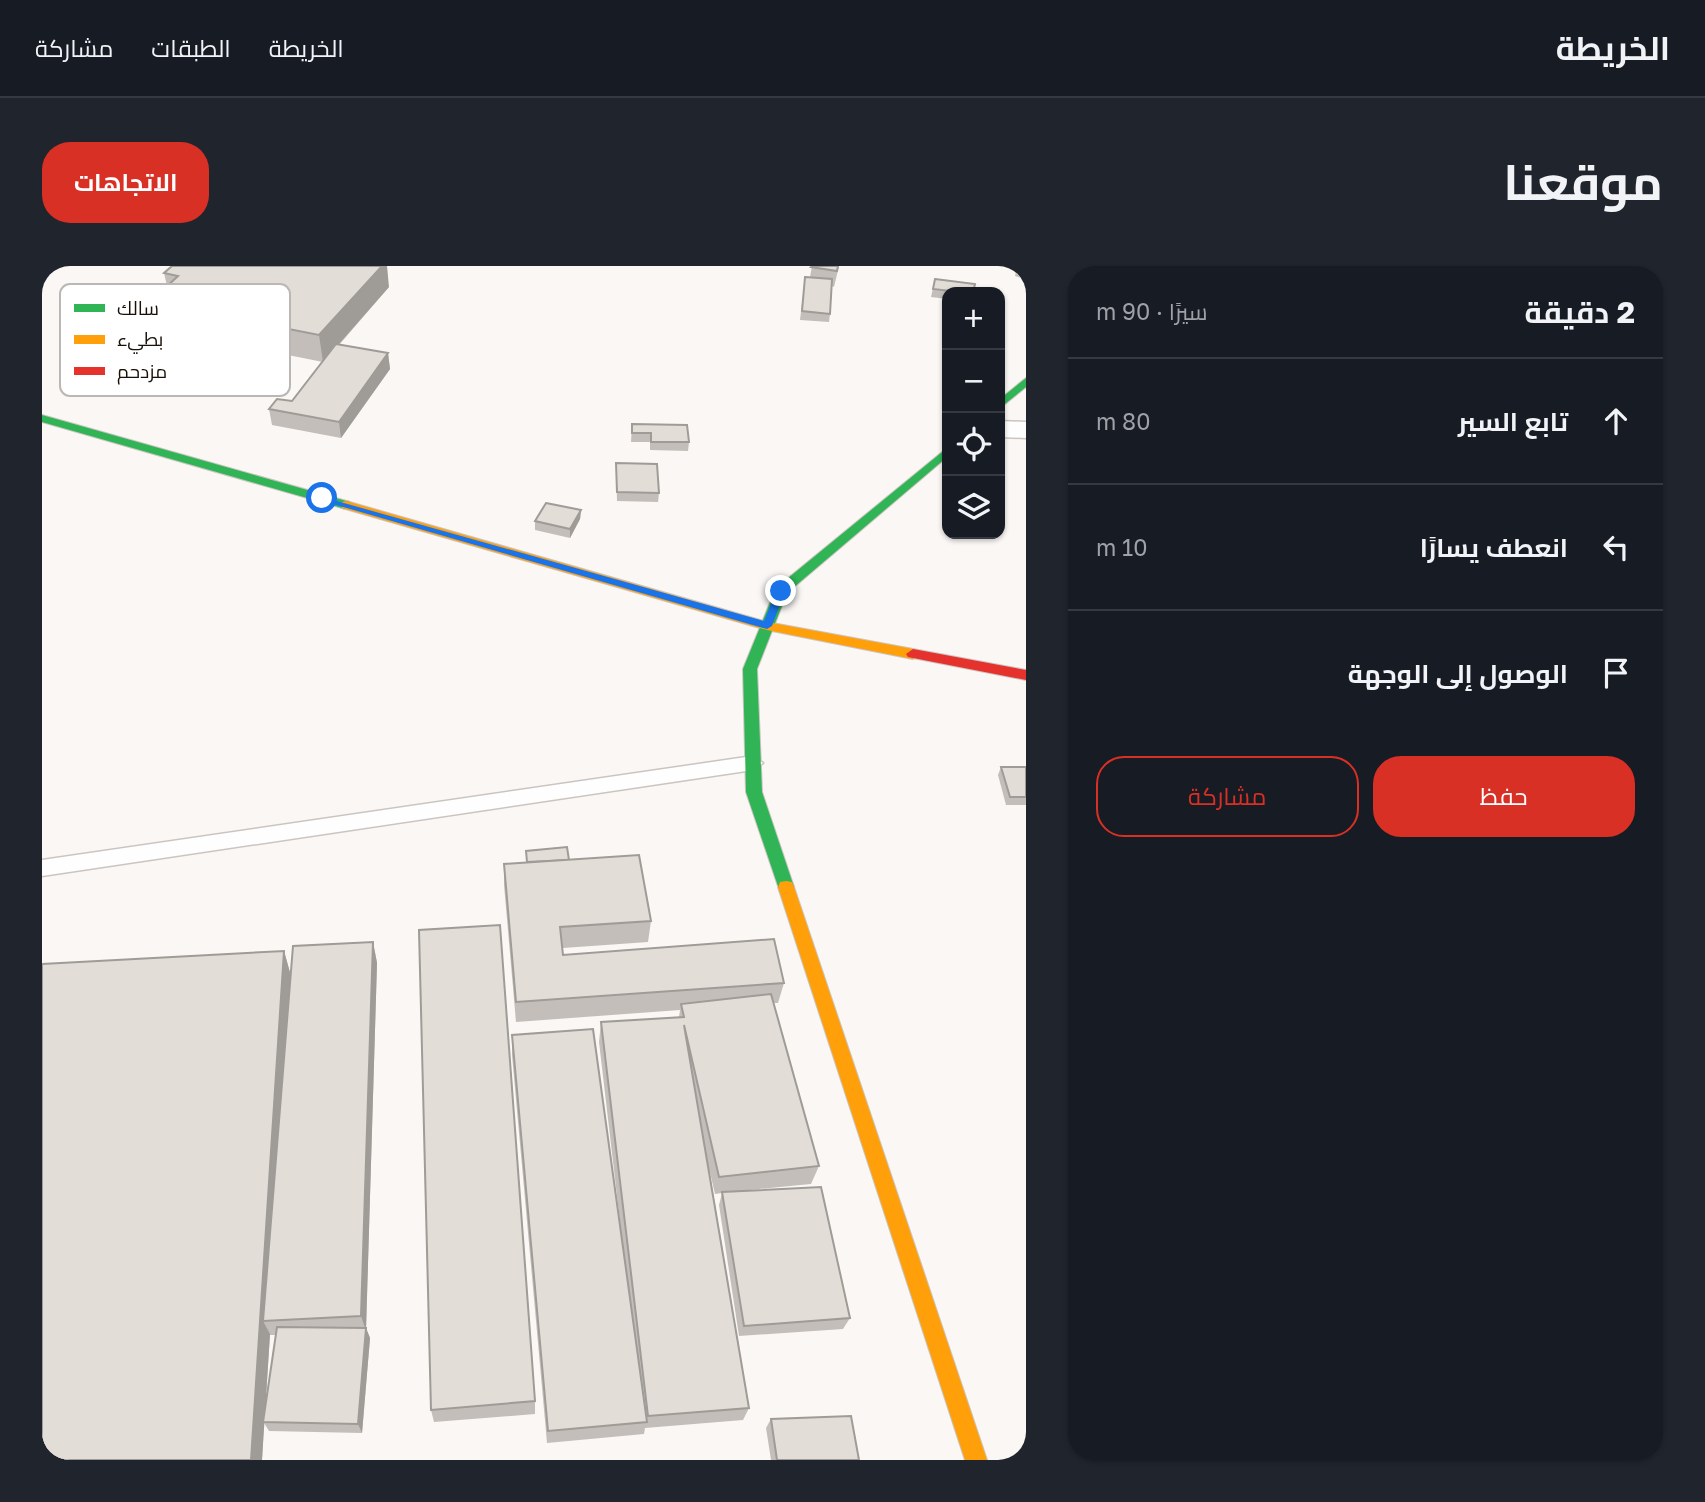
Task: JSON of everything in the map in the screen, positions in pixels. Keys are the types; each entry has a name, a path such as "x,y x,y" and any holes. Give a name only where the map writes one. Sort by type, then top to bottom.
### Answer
{"street":[{"path":"1005,400 1026,381"},
{"path":"42,418 767,626 1026,675"},
{"path":"1005,429 1026,430"},
{"path":"942,454 781,591 750,668 753,763 754,792 976,1460"}],"lane":[{"path":"42,869 753,763"}],"building":[{"path":"172,266 382,266 319,335 290,329 290,284 169,284 178,276 164,273"},
{"path":"812,266 838,266 837,271"},
{"path":"805,277 832,279 830,314 802,311"},
{"path":"935,279 975,284 974,287 933,289"},
{"path":"336,344 388,353 339,422 269,409 277,399 292,401"},
{"path":"632,424 687,425 689,442 651,442 651,433 632,433"},
{"path":"616,463 657,464 659,493 617,492"},
{"path":"546,503 581,510 570,529 535,521"},
{"path":"1001,767 1026,767 1026,797 1010,797"},
{"path":"567,847 569,860 527,862 526,851"},
{"path":"639,855 651,921 560,927 563,955 774,939 784,983 516,1002 504,864"},
{"path":"500,925 535,1401 431,1410 419,930"},
{"path":"373,942 361,1316 263,1321 293,946"},
{"path":"284,951 251,1460 42,1460 42,964"},
{"path":"771,994 819,1166 719,1177 684,1025 749,1408 648,1416 601,1022 684,1017 681,1004"},
{"path":"593,1029 647,1422 548,1431 512,1035"},
{"path":"821,1187 850,1318 744,1326 722,1192"},
{"path":"277,1327 366,1328 358,1424 263,1422"},
{"path":"851,1416 859,1460 777,1460 771,1419"}],"traffic: fast":[{"path":"1005,400 1026,381"},
{"path":"42,418 346,505"},
{"path":"786,887 754,792 750,669 781,591 942,455"}],"traffic: slow":[{"path":"346,505 767,626 913,654"},
{"path":"786,887 976,1460"}],"traffic: jam":[{"path":"913,654 1026,675"}],"route":[{"path":"322,498 767,626 781,591"}]}
